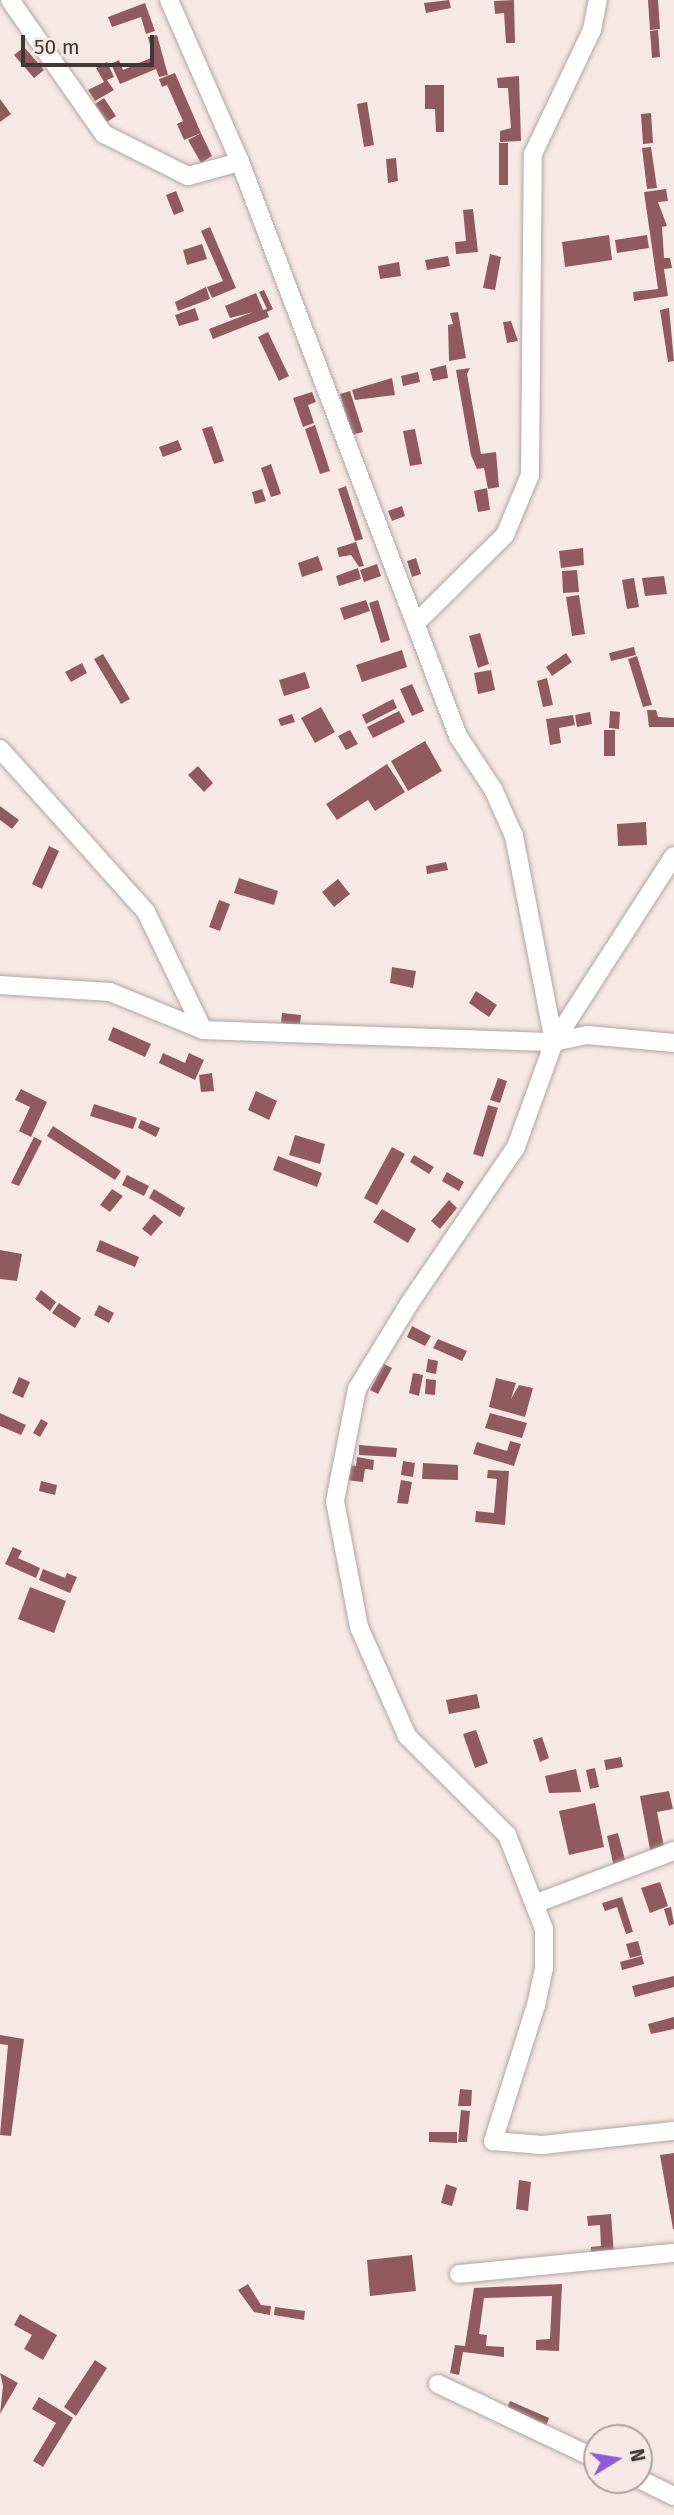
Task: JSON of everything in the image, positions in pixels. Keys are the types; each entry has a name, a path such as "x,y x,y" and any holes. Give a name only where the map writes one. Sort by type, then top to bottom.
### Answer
{"street":[{"path":"10,0 104,134 188,176 240,162"},
{"path":"169,0 185,45 240,162 458,736 493,789 514,836 554,1042"},
{"path":"416,623 505,535 530,475 533,154 592,30 598,0"},
{"path":"0,749 146,912 203,1030"},
{"path":"674,856 554,1042 516,1147 409,1304 357,1389 335,1501 359,1627 407,1736 507,1835 537,1903 544,1929 544,1968 493,2141 542,2145 674,2131"},
{"path":"0,985 110,992 203,1030 554,1042 587,1035 674,1043"},
{"path":"537,1903 674,1851"},
{"path":"459,2274 674,2253"},
{"path":"438,2384 583,2452"},
{"path":"653,2486 674,2496"}],"building":[{"path":"449,0 451,8 426,13 424,3"},
{"path":"514,0 515,43 506,43 504,13 495,14 494,1"},
{"path":"648,0 658,0 660,29 650,30"},
{"path":"145,3 155,31 146,34 141,17 112,27 108,17"},
{"path":"658,30 660,57 652,58 650,31"},
{"path":"157,35 168,75 159,77 156,69 120,84 111,64 119,60 123,70 153,57 148,37"},
{"path":"24,47 44,70 34,78 14,55"},
{"path":"107,62 114,77 107,80 114,90 95,101 88,90 104,82 96,68"},
{"path":"175,73 201,133 184,140 177,124 183,121 167,85 162,87 159,79"},
{"path":"519,76 521,141 500,142 500,131 511,128 508,88 498,88 497,78"},
{"path":"425,85 444,85 444,132 436,132 435,109 425,109"},
{"path":"104,98 116,116 107,122 95,104"},
{"path":"0,99 11,114 0,122"},
{"path":"367,102 374,145 364,147 357,104"},
{"path":"651,113 653,143 643,144 641,114"},
{"path":"201,133 212,156 201,163 188,140"},
{"path":"499,143 508,143 508,185 499,185"},
{"path":"651,147 657,188 647,189 642,148"},
{"path":"396,158 398,181 388,183 386,159"},
{"path":"666,189 668,201 658,202 667,226 662,227 664,258 670,258 672,268 664,269 668,296 634,301 633,292 658,289 644,192"},
{"path":"176,191 184,211 174,215 166,195"},
{"path":"473,209 478,252 456,254 455,242 466,241 463,210"},
{"path":"210,227 236,288 212,298 207,287 223,281 201,231"},
{"path":"609,235 612,260 565,267 562,242"},
{"path":"647,235 649,248 617,253 615,240"},
{"path":"202,244 207,259 187,265 183,250"},
{"path":"490,254 501,257 495,290 483,288"},
{"path":"448,256 450,266 427,270 425,260"},
{"path":"399,262 401,276 380,279 378,266"},
{"path":"206,287 210,299 178,311 175,302"},
{"path":"264,290 273,309 267,312 269,317 213,339 209,329 253,312 230,318 225,306 256,293 263,310 267,309 259,292"},
{"path":"195,308 199,320 179,326 175,315"},
{"path":"669,308 674,361 668,362 660,310"},
{"path":"458,312 466,358 449,361 448,325 453,324 450,313"},
{"path":"511,321 518,341 507,343 503,322"},
{"path":"268,332 289,376 279,381 258,337"},
{"path":"446,365 448,378 433,381 430,369"},
{"path":"470,368 467,374 481,454 496,452 499,487 488,489 484,468 477,469 471,455 456,370"},
{"path":"418,372 420,382 403,386 401,376"},
{"path":"392,378 395,395 355,400 352,390"},
{"path":"350,391 363,432 352,435 340,394"},
{"path":"312,392 316,402 308,405 314,423 303,427 293,398"},
{"path":"315,425 330,471 320,474 305,429"},
{"path":"212,426 224,461 214,464 202,429"},
{"path":"415,429 422,464 410,466 403,431"},
{"path":"178,440 182,450 163,457 159,447"},
{"path":"271,464 281,494 271,497 261,468"},
{"path":"346,486 363,539 355,541 338,489"},
{"path":"487,488 490,510 478,512 474,491"},
{"path":"262,489 266,501 255,504 252,492"},
{"path":"402,506 405,516 392,521 388,511"},
{"path":"356,542 364,566 359,567 351,555 339,557 337,548"},
{"path":"583,548 584,565 561,568 559,551"},
{"path":"318,556 323,570 302,577 298,563"},
{"path":"416,558 421,574 412,577 407,561"},
{"path":"377,564 381,576 364,582 360,570"},
{"path":"358,568 361,579 339,586 336,576"},
{"path":"577,570 579,592 563,593 562,571"},
{"path":"664,576 667,594 645,596 642,578"},
{"path":"634,578 639,607 627,609 622,580"},
{"path":"579,595 585,634 572,636 566,597"},
{"path":"366,600 370,611 344,620 340,608"},
{"path":"378,600 390,640 381,643 369,603"},
{"path":"480,633 489,664 478,668 469,636"},
{"path":"634,647 636,655 611,661 609,653"},
{"path":"402,650 407,667 362,682 356,665"},
{"path":"566,653 572,662 552,676 546,667"},
{"path":"103,654 130,699 121,704 94,659"},
{"path":"637,656 652,705 643,707 628,659"},
{"path":"82,663 87,673 71,682 65,672"},
{"path":"491,670 495,690 478,694 474,673"},
{"path":"305,672 310,688 284,696 279,680"},
{"path":"547,678 553,705 543,707 537,681"},
{"path":"412,684 424,711 412,716 400,689"},
{"path":"393,699 397,708 366,724 362,715"},
{"path":"321,707 335,732 315,743 301,718"},
{"path":"647,710 656,710 658,717 674,718 674,727 649,727"},
{"path":"399,711 405,722 373,738 367,727"},
{"path":"610,711 620,712 619,729 609,728"},
{"path":"590,712 592,724 577,727 575,715"},
{"path":"292,714 295,722 281,726 278,719"},
{"path":"573,715 575,725 559,728 561,743 550,745 546,719"},
{"path":"350,730 358,744 346,750 338,736"},
{"path":"604,730 615,730 615,756 604,756"},
{"path":"425,741 442,771 408,791 391,761"},
{"path":"387,764 405,792 375,811 368,800 337,820 326,804"},
{"path":"198,766 213,783 204,792 188,775"},
{"path":"0,806 19,820 12,829 0,820"},
{"path":"646,822 647,845 618,846 617,824"},
{"path":"49,846 59,851 42,889 32,884"},
{"path":"446,862 448,870 427,874 426,866"},
{"path":"239,878 278,891 274,905 234,893"},
{"path":"338,879 350,894 334,907 322,892"},
{"path":"219,900 230,904 220,931 209,927"},
{"path":"392,967 416,971 413,988 390,983"},
{"path":"476,991 497,1005 489,1017 469,1003"},
{"path":"282,1013 301,1015 300,1025 281,1023"},
{"path":"113,1027 151,1044 145,1057 108,1040"},
{"path":"163,1053 185,1063 189,1053 204,1060 195,1080 159,1063"},
{"path":"212,1073 214,1091 201,1092 199,1075"},
{"path":"498,1078 507,1081 500,1103 490,1100"},
{"path":"21,1089 47,1102 31,1137 19,1131 30,1107 15,1100"},
{"path":"256,1091 277,1101 269,1120 248,1110"},
{"path":"94,1104 137,1118 133,1129 90,1116"},
{"path":"488,1105 498,1108 483,1157 473,1154"},
{"path":"141,1120 160,1128 156,1137 138,1128"},
{"path":"53,1126 121,1171 115,1180 47,1136"},
{"path":"295,1135 325,1144 320,1164 289,1155"},
{"path":"34,1137 42,1141 19,1186 11,1183"},
{"path":"392,1147 405,1154 377,1205 364,1198"},
{"path":"414,1155 434,1167 429,1174 410,1162"},
{"path":"278,1156 322,1173 317,1187 273,1170"},
{"path":"447,1172 464,1182 459,1191 442,1181"},
{"path":"127,1175 149,1186 144,1196 122,1185"},
{"path":"112,1189 123,1196 110,1212 100,1205"},
{"path":"154,1189 185,1208 180,1217 149,1198"},
{"path":"449,1200 457,1208 440,1229 431,1221"},
{"path":"382,1209 416,1229 408,1243 373,1222"},
{"path":"154,1214 163,1222 151,1236 142,1229"},
{"path":"100,1240 139,1257 135,1267 96,1251"},
{"path":"0,1250 22,1254 17,1281 0,1279"},
{"path":"41,1290 56,1302 50,1311 35,1299"},
{"path":"59,1303 81,1318 75,1328 52,1313"},
{"path":"99,1305 114,1313 109,1323 94,1315"},
{"path":"412,1326 431,1336 425,1346 407,1337"},
{"path":"438,1339 467,1351 462,1361 433,1348"},
{"path":"428,1359 438,1361 436,1374 426,1372"},
{"path":"384,1364 392,1368 378,1394 370,1390"},
{"path":"413,1373 423,1375 419,1396 409,1393"},
{"path":"19,1377 30,1382 23,1398 12,1393"},
{"path":"496,1378 516,1383 511,1399 519,1385 533,1388 525,1417 489,1407"},
{"path":"426,1379 436,1380 435,1395 425,1394"},
{"path":"0,1413 26,1425 21,1435 0,1426"},
{"path":"490,1413 527,1423 522,1438 485,1428"},
{"path":"41,1419 48,1423 40,1437 33,1433"},
{"path":"510,1441 521,1444 514,1466 473,1454 477,1442 507,1451"},
{"path":"359,1445 397,1448 396,1457 359,1455"},
{"path":"357,1457 374,1460 373,1470 365,1469 363,1482 346,1480 349,1465 356,1466"},
{"path":"403,1461 415,1463 413,1477 401,1475"},
{"path":"423,1463 458,1465 458,1480 422,1479"},
{"path":"488,1470 509,1471 505,1525 475,1522 476,1511 494,1513 497,1479 487,1478"},
{"path":"401,1480 412,1482 408,1504 397,1503"},
{"path":"41,1481 57,1485 55,1495 39,1491"},
{"path":"13,1547 22,1551 18,1558 40,1568 36,1578 5,1564"},
{"path":"43,1569 65,1578 67,1573 77,1577 70,1593 39,1580"},
{"path":"30,1587 66,1601 54,1633 18,1619"},
{"path":"477,1694 480,1708 449,1714 446,1700"},
{"path":"476,1730 488,1763 475,1768 463,1734"},
{"path":"542,1737 549,1758 540,1762 533,1740"},
{"path":"621,1757 623,1767 606,1770 604,1760"},
{"path":"595,1768 599,1787 590,1789 586,1770"},
{"path":"576,1769 581,1792 549,1793 545,1776"},
{"path":"669,1791 673,1809 657,1812 665,1852 651,1855 640,1796"},
{"path":"595,1803 604,1847 569,1855 559,1811"},
{"path":"618,1833 626,1864 614,1867 607,1836"},
{"path":"660,1882 668,1906 650,1913 641,1888"},
{"path":"622,1897 633,1932 626,1934 617,1907 605,1911 602,1903"},
{"path":"671,1907 674,1924 669,1926 664,1909"},
{"path":"638,1941 642,1955 630,1958 626,1944"},
{"path":"642,1956 644,1964 622,1970 620,1962"},
{"path":"674,1976 674,1987 635,1997 632,1986"},
{"path":"674,2017 674,2029 651,2034 648,2024"},
{"path":"0,2035 24,2039 11,2136 0,2135 8,2045 0,2044"},
{"path":"460,2089 472,2090 471,2106 458,2106"},
{"path":"461,2110 470,2111 467,2142 458,2142"},
{"path":"429,2132 457,2132 457,2143 429,2142"},
{"path":"674,2153 674,2229 673,2229 660,2155"},
{"path":"519,2180 531,2182 528,2211 516,2209"},
{"path":"446,2184 457,2188 452,2206 441,2203"},
{"path":"611,2214 614,2256 591,2258 591,2247 601,2246 600,2225 588,2226 587,2216"},
{"path":"412,2255 416,2291 370,2296 367,2260"},
{"path":"248,2284 261,2305 271,2306 270,2315 254,2312 238,2290"},
{"path":"562,2284 559,2351 536,2350 536,2340 550,2339 552,2296 484,2298 479,2334 487,2335 486,2346 504,2347 504,2357 463,2352 459,2375 450,2373 455,2345 465,2346 474,2288"},
{"path":"275,2307 305,2311 304,2320 274,2315"},
{"path":"20,2314 57,2335 43,2360 24,2349 32,2335 14,2325"},
{"path":"95,2360 107,2368 76,2416 64,2407"},
{"path":"0,2373 18,2383 0,2414 3,2386"},
{"path":"39,2397 73,2418 43,2467 33,2461 56,2423 32,2409"},
{"path":"510,2401 549,2418 546,2426 507,2409"}]}
